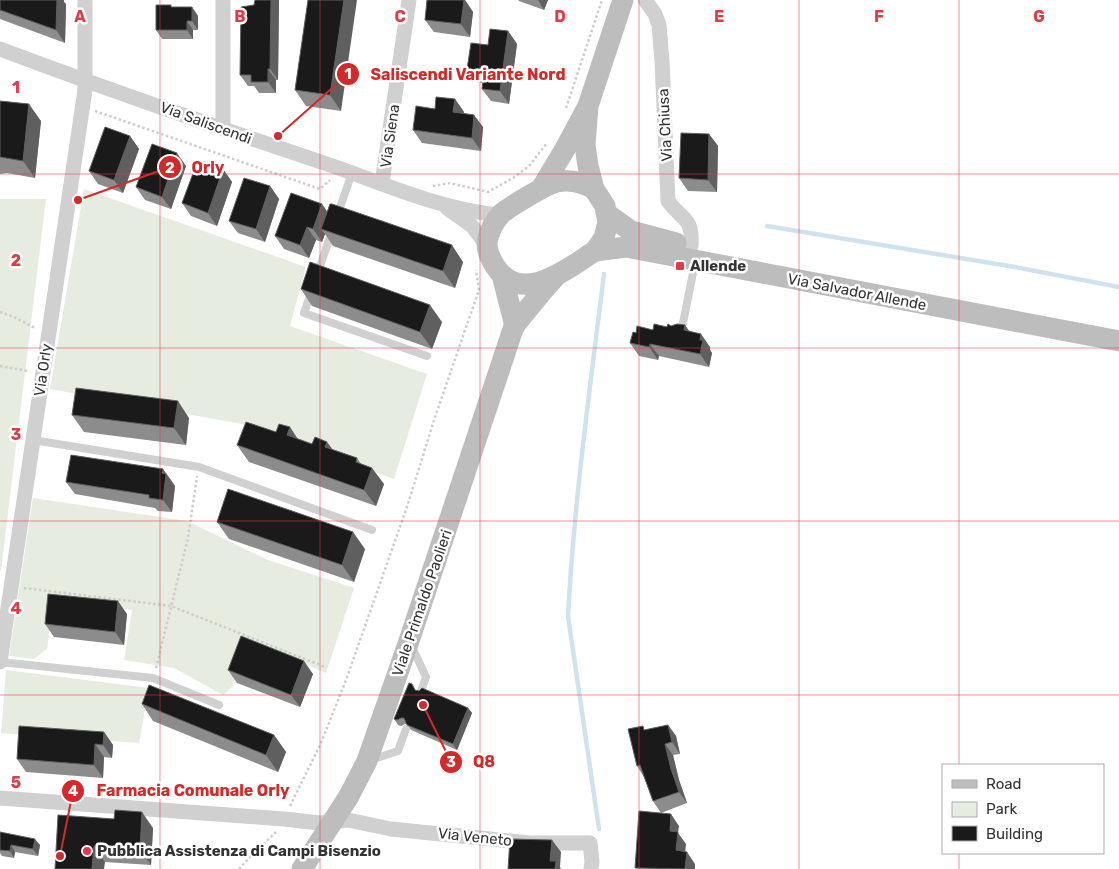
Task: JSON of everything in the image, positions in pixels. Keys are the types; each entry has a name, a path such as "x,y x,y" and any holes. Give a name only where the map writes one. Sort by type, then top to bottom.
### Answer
{"main road":[{"name":"Viale Primaldo Paolieri","path":"540,190 588,106 623,0"},
{"name":"Viale Primaldo Paolieri","path":"502,275 516,282 532,284 548,280 595,251 601,244 608,222 602,200 594,188 585,144 588,106"},
{"name":"Viale Primaldo Paolieri","path":"500,215 554,182 570,181 594,188"},
{"name":"Via Salvador Allende","path":"606,213 631,230 693,253 1119,341"},
{"path":"500,215 493,226 486,244 494,264 502,275 515,326"},
{"name":"Via Salvador Allende","path":"595,251 626,247 693,253 1119,327"},
{"name":"Viale Primaldo Paolieri","path":"302,869 334,820 367,761 515,326 558,275"}],"street":[{"name":"Via Orly","path":"0,662 6,589 33,440 35,372 86,79 85,0"},
{"path":"223,0 223,129"},
{"name":"Via Siena","path":"382,183 409,0"},
{"name":"Via Chiusa","path":"645,0 655,14 659,25 668,201 690,224 693,253"},
{"name":"Via Saliscendi","path":"0,49 223,129 349,179 382,183 441,204 484,214 500,215"},
{"name":"Via Saliscendi","path":"441,204 472,226 486,244"},
{"path":"0,798 320,823 334,820"},
{"name":"Via Veneto","path":"334,820 348,820 391,829 530,843 590,843 591,869"}],"lane":[{"path":"349,179 304,313 427,356"},
{"path":"339,209 348,213"},
{"path":"681,332 693,253"},
{"path":"33,440 199,467 372,530"},
{"path":"409,641 426,677 421,691"},
{"path":"0,662 153,678 219,705"},
{"path":"367,761 398,751 406,729"}],"path":[{"path":"563,116 602,0"},
{"path":"82,108 320,189 331,179 349,179"},
{"path":"431,186 450,183 488,192 513,178 529,166 550,138"},
{"path":"239,869 280,828 325,734 346,680 407,507 435,417 479,290 475,262"},
{"path":"0,312 38,329"},
{"path":"30,363 35,372"},
{"path":"0,366 35,372"},
{"path":"153,678 188,538 199,467"},
{"path":"6,589 19,587 171,606 325,667"}],"green space":[{"path":"84,189 306,267 290,326 427,374 394,479 247,425 50,389"},
{"path":"0,199 46,199 1,571 0,571"},
{"path":"33,498 187,521 268,560 354,588 326,673 284,655 246,644 232,687 223,695 174,668 124,660 132,610 53,600 47,649 34,659 9,656"},
{"path":"6,670 149,688 139,743 1,733"}],"building":[{"path":"0,0 57,0 56,30 0,10"},
{"path":"255,0 271,0 270,69 268,69 268,82 251,82 251,75 240,75 241,7 254,5"},
{"path":"308,0 344,0 330,95 295,90"},
{"path":"427,0 464,0 461,24 425,20"},
{"path":"156,5 192,7 192,21 187,21 187,30 156,30"},
{"path":"490,29 508,31 500,91 482,89 484,71 467,69 471,43 488,45"},
{"path":"436,97 455,99 453,112 474,115 472,138 413,130 416,106 435,109"},
{"path":"0,101 29,104 23,161 0,157"},
{"path":"105,127 130,136 114,180 89,171"},
{"path":"681,133 709,134 708,180 679,178"},
{"path":"152,144 177,153 162,197 136,187"},
{"path":"198,160 223,169 208,213 182,203"},
{"path":"244,178 270,186 256,229 229,221"},
{"path":"291,193 322,204 313,229 307,227 300,245 275,236"},
{"path":"330,204 452,245 443,271 321,229"},
{"path":"310,262 430,305 420,332 301,289"},
{"path":"654,324 667,327 668,324 671,326 677,324 685,325 684,330 701,334 700,340 703,340 700,354 650,344 649,347 630,343 633,332 636,333 637,326 653,330"},
{"path":"76,388 178,401 174,428 72,415"},
{"path":"246,422 276,432 279,424 290,427 287,435 312,444 315,437 327,442 325,447 357,458 356,462 372,468 364,490 237,445"},
{"path":"71,455 163,469 162,473 166,474 163,500 149,498 149,495 66,482"},
{"path":"228,489 353,532 342,565 217,522"},
{"path":"48,594 118,601 115,632 45,624"},
{"path":"241,636 304,661 291,695 228,670"},
{"path":"409,683 412,684 415,690 419,691 422,688 468,708 453,744 407,725 404,718 394,719"},
{"path":"149,685 274,735 266,755 142,704"},
{"path":"668,725 672,742 665,744 679,792 653,801 640,765 637,766 628,729 643,726 644,730"},
{"path":"19,726 104,732 103,745 95,744 94,765 17,759"},
{"path":"115,810 142,812 140,849 94,846 92,869 55,869 58,815 114,819"},
{"path":"639,811 671,814 670,831 678,832 676,850 687,852 685,869 635,868"},
{"path":"0,832 35,839 33,849 11,845 10,851 0,850"},
{"path":"510,839 552,840 550,861 556,861 555,869 508,869"}],"waterway":[{"path":"767,226 1015,267 1119,287"},
{"path":"599,829 568,616 578,488 604,274"}],"place":[{"name":"Saliscendi Variante Nord","path":"278,136"},
{"name":"Orly","path":"78,200"},
{"name":"Allende","path":"680,266"},
{"name":"Q8","path":"423,705"},
{"name":"Pubblica Assistenza di Campi Bisenzio","path":"87,851"},
{"name":"Farmacia Comunale Orly","path":"60,856"}]}
